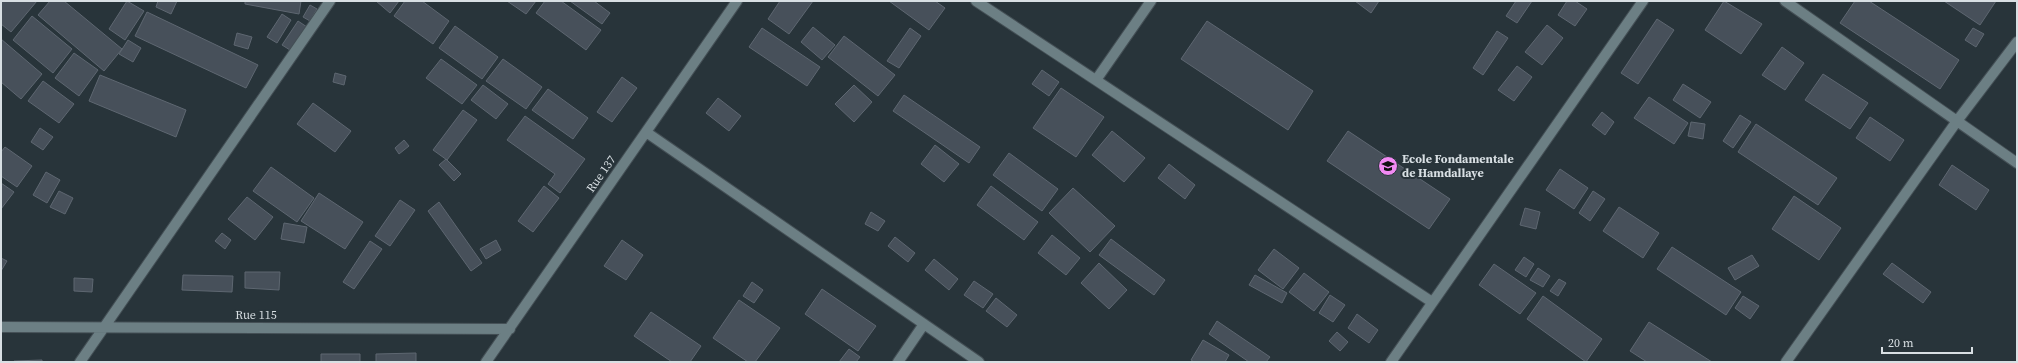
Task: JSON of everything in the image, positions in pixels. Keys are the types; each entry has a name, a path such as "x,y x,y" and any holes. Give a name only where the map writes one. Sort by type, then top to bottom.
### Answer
{"street":[{"path":"80,362 330,1"},
{"name":"Rue 137","path":"486,362 737,1"},
{"path":"976,1 1432,302"},
{"path":"1096,80 1151,1"},
{"path":"1391,362 1643,1"},
{"path":"1785,1 2017,163"},
{"path":"1786,362 1957,121 2017,42"},
{"path":"646,132 979,362"},
{"path":"898,362 924,324"},
{"name":"Rue 115","path":"1,327 510,329"}],"building":[{"path":"1,1 37,1 11,32 1,24"},
{"path":"50,1 64,1 122,49 104,71 38,15"},
{"path":"127,1 144,11 125,40 109,29"},
{"path":"158,1 177,1 171,14 156,7"},
{"path":"245,1 301,1 299,14 245,4"},
{"path":"376,1 399,1 390,13"},
{"path":"405,1 422,1 449,21 433,44 394,16"},
{"path":"507,1 536,1 526,14"},
{"path":"545,1 561,1 601,30 586,50 536,13"},
{"path":"570,1 594,1 610,13 602,24"},
{"path":"780,1 813,1 789,34 768,19"},
{"path":"889,1 935,1 945,8 929,30"},
{"path":"1355,1 1379,1 1371,13"},
{"path":"1516,1 1532,1 1517,23 1506,16"},
{"path":"1567,1 1575,1 1587,9 1575,26 1558,15"},
{"path":"1724,1 1762,24 1741,54 1705,30"},
{"path":"1855,1 1869,1 1959,60 1940,89 1840,23"},
{"path":"1944,1 1996,1 1980,25"},
{"path":"310,5 317,9 310,21 303,17"},
{"path":"147,12 258,65 246,88 135,36"},
{"path":"282,14 291,20 277,43 267,37"},
{"path":"32,16 72,49 53,73 13,40"},
{"path":"1657,19 1674,30 1638,84 1621,73"},
{"path":"298,21 307,27 290,50 282,45"},
{"path":"1207,21 1313,91 1288,130 1181,59"},
{"path":"1547,25 1563,38 1542,65 1525,52"},
{"path":"455,26 498,57 482,79 439,48"},
{"path":"813,27 835,45 822,60 801,42"},
{"path":"762,28 820,67 807,86 749,47"},
{"path":"910,28 921,36 899,68 887,61"},
{"path":"1973,28 1984,34 1976,47 1965,40"},
{"path":"1497,31 1508,38 1483,75 1473,68"},
{"path":"237,33 252,37 248,49 234,45"},
{"path":"844,36 895,75 878,96 828,57"},
{"path":"1,39 42,74 21,99 1,82"},
{"path":"128,40 141,48 133,62 119,54"},
{"path":"1782,47 1804,63 1785,90 1762,75"},
{"path":"74,53 98,70 79,96 55,78"},
{"path":"441,59 477,85 462,104 426,78"},
{"path":"503,59 542,87 526,109 486,81"},
{"path":"1517,66 1532,77 1514,101 1498,90"},
{"path":"1042,70 1059,82 1049,96 1032,84"},
{"path":"335,73 346,76 344,85 333,82"},
{"path":"1823,74 1868,103 1850,129 1805,100"},
{"path":"100,75 186,110 176,137 89,101"},
{"path":"622,77 637,88 612,122 597,112"},
{"path":"43,81 74,104 59,123 28,101"},
{"path":"1683,84 1711,102 1700,118 1673,100"},
{"path":"483,85 508,104 496,119 471,100"},
{"path":"854,85 872,102 854,122 835,104"},
{"path":"1061,88 1104,117 1076,157 1033,128"},
{"path":"548,89 588,118 573,139 532,110"},
{"path":"904,95 980,147 969,163 893,111"},
{"path":"1649,97 1688,123 1674,144 1634,118"},
{"path":"718,98 741,116 729,131 706,113"},
{"path":"313,103 351,131 335,152 297,124"},
{"path":"463,110 477,120 447,160 433,150"},
{"path":"1602,112 1614,122 1605,135 1592,125"},
{"path":"1740,115 1751,122 1733,148 1723,141"},
{"path":"525,116 585,159 560,193 548,184 555,174 507,140"},
{"path":"1870,117 1904,140 1890,161 1856,138"},
{"path":"1691,122 1705,124 1703,139 1688,136"},
{"path":"1756,124 1837,178 1818,205 1738,152"},
{"path":"40,128 53,137 43,150 31,142"},
{"path":"1112,131 1145,158 1124,182 1092,155"},
{"path":"1348,131 1450,199 1429,229 1327,161"},
{"path":"404,140 409,146 399,154 395,148"},
{"path":"935,145 959,164 944,182 921,164"},
{"path":"5,147 32,166 17,187 1,176 1,152"},
{"path":"1009,153 1058,189 1042,211 993,175"},
{"path":"446,159 461,174 454,181 439,165"},
{"path":"1169,164 1195,185 1185,199 1158,178"},
{"path":"1952,165 1989,190 1976,210 1939,185"},
{"path":"271,167 314,198 297,222 253,191"},
{"path":"1560,169 1588,188 1574,209 1546,190"},
{"path":"46,172 60,180 47,203 33,195"},
{"path":"1,183 14,192 1,209"},
{"path":"544,186 559,198 533,232 518,221"},
{"path":"991,186 1038,222 1024,240 977,205"},
{"path":"1073,188 1115,226 1090,252 1049,213"},
{"path":"59,191 73,198 65,214 50,207"},
{"path":"1593,191 1605,199 1590,221 1579,213"},
{"path":"319,193 363,222 345,249 301,221"},
{"path":"1794,196 1841,228 1819,260 1772,229"},
{"path":"247,197 273,217 255,240 228,219"},
{"path":"400,200 415,210 390,246 375,236"},
{"path":"439,202 482,263 471,271 428,211"},
{"path":"1619,207 1659,233 1643,258 1603,231"},
{"path":"1525,208 1540,212 1536,229 1520,225"},
{"path":"871,212 885,221 878,231 865,224"},
{"path":"284,223 307,227 304,243 281,239"},
{"path":"222,233 231,240 225,249 215,241"},
{"path":"1052,235 1080,258 1066,275 1038,253"},
{"path":"895,237 915,253 908,262 888,246"},
{"path":"1111,239 1165,280 1154,295 1099,255"},
{"path":"496,240 501,250 486,259 480,249"},
{"path":"622,240 643,255 626,280 604,266"},
{"path":"370,241 382,249 354,289 343,282"},
{"path":"1672,247 1741,292 1726,315 1657,269"},
{"path":"1274,249 1299,268 1283,289 1258,270"},
{"path":"1752,255 1759,266 1735,280 1728,268"},
{"path":"1524,257 1534,264 1526,277 1515,270"},
{"path":"1,258 7,261 1,271"},
{"path":"934,259 958,279 949,290 925,270"},
{"path":"1099,263 1127,290 1109,309 1081,283"},
{"path":"1892,263 1931,292 1923,303 1883,274"},
{"path":"1494,264 1536,293 1520,314 1479,285"},
{"path":"1538,268 1550,276 1543,287 1530,280"},
{"path":"245,272 280,272 279,290 245,288"},
{"path":"1304,273 1329,292 1314,311 1289,292"},
{"path":"183,275 233,276 232,292 182,290"},
{"path":"1255,275 1287,293 1282,303 1249,285"},
{"path":"74,278 93,279 92,292 74,291"},
{"path":"1559,279 1566,283 1558,296 1550,291"},
{"path":"974,281 993,294 983,308 964,295"},
{"path":"752,282 763,290 754,303 743,296"},
{"path":"822,289 876,326 858,351 805,314"},
{"path":"1330,295 1345,305 1333,322 1319,313"},
{"path":"1543,296 1602,339 1586,362 1527,319"},
{"path":"1743,296 1759,306 1750,319 1735,308"},
{"path":"996,298 1017,315 1007,327 986,311"},
{"path":"739,300 780,328 755,362 748,362 713,338"},
{"path":"651,312 701,346 690,362 672,362 634,336"},
{"path":"1357,314 1378,330 1369,343 1348,328"},
{"path":"1217,321 1270,357 1266,362 1249,362 1209,334"},
{"path":"1649,322 1712,362 1647,362 1630,351"},
{"path":"1337,332 1348,342 1340,351 1329,341"},
{"path":"1203,340 1229,355 1225,362 1194,362 1191,360"},
{"path":"849,349 860,357 856,362 839,362"},
{"path":"416,353 416,362 376,362 376,354"},
{"path":"321,354 360,354 360,362 321,362"},
{"path":"42,360 42,362 14,362 14,361"}],"place":[{"name":"Ecole Fondamentale de Hamdallaye","path":"1388,166"}]}
